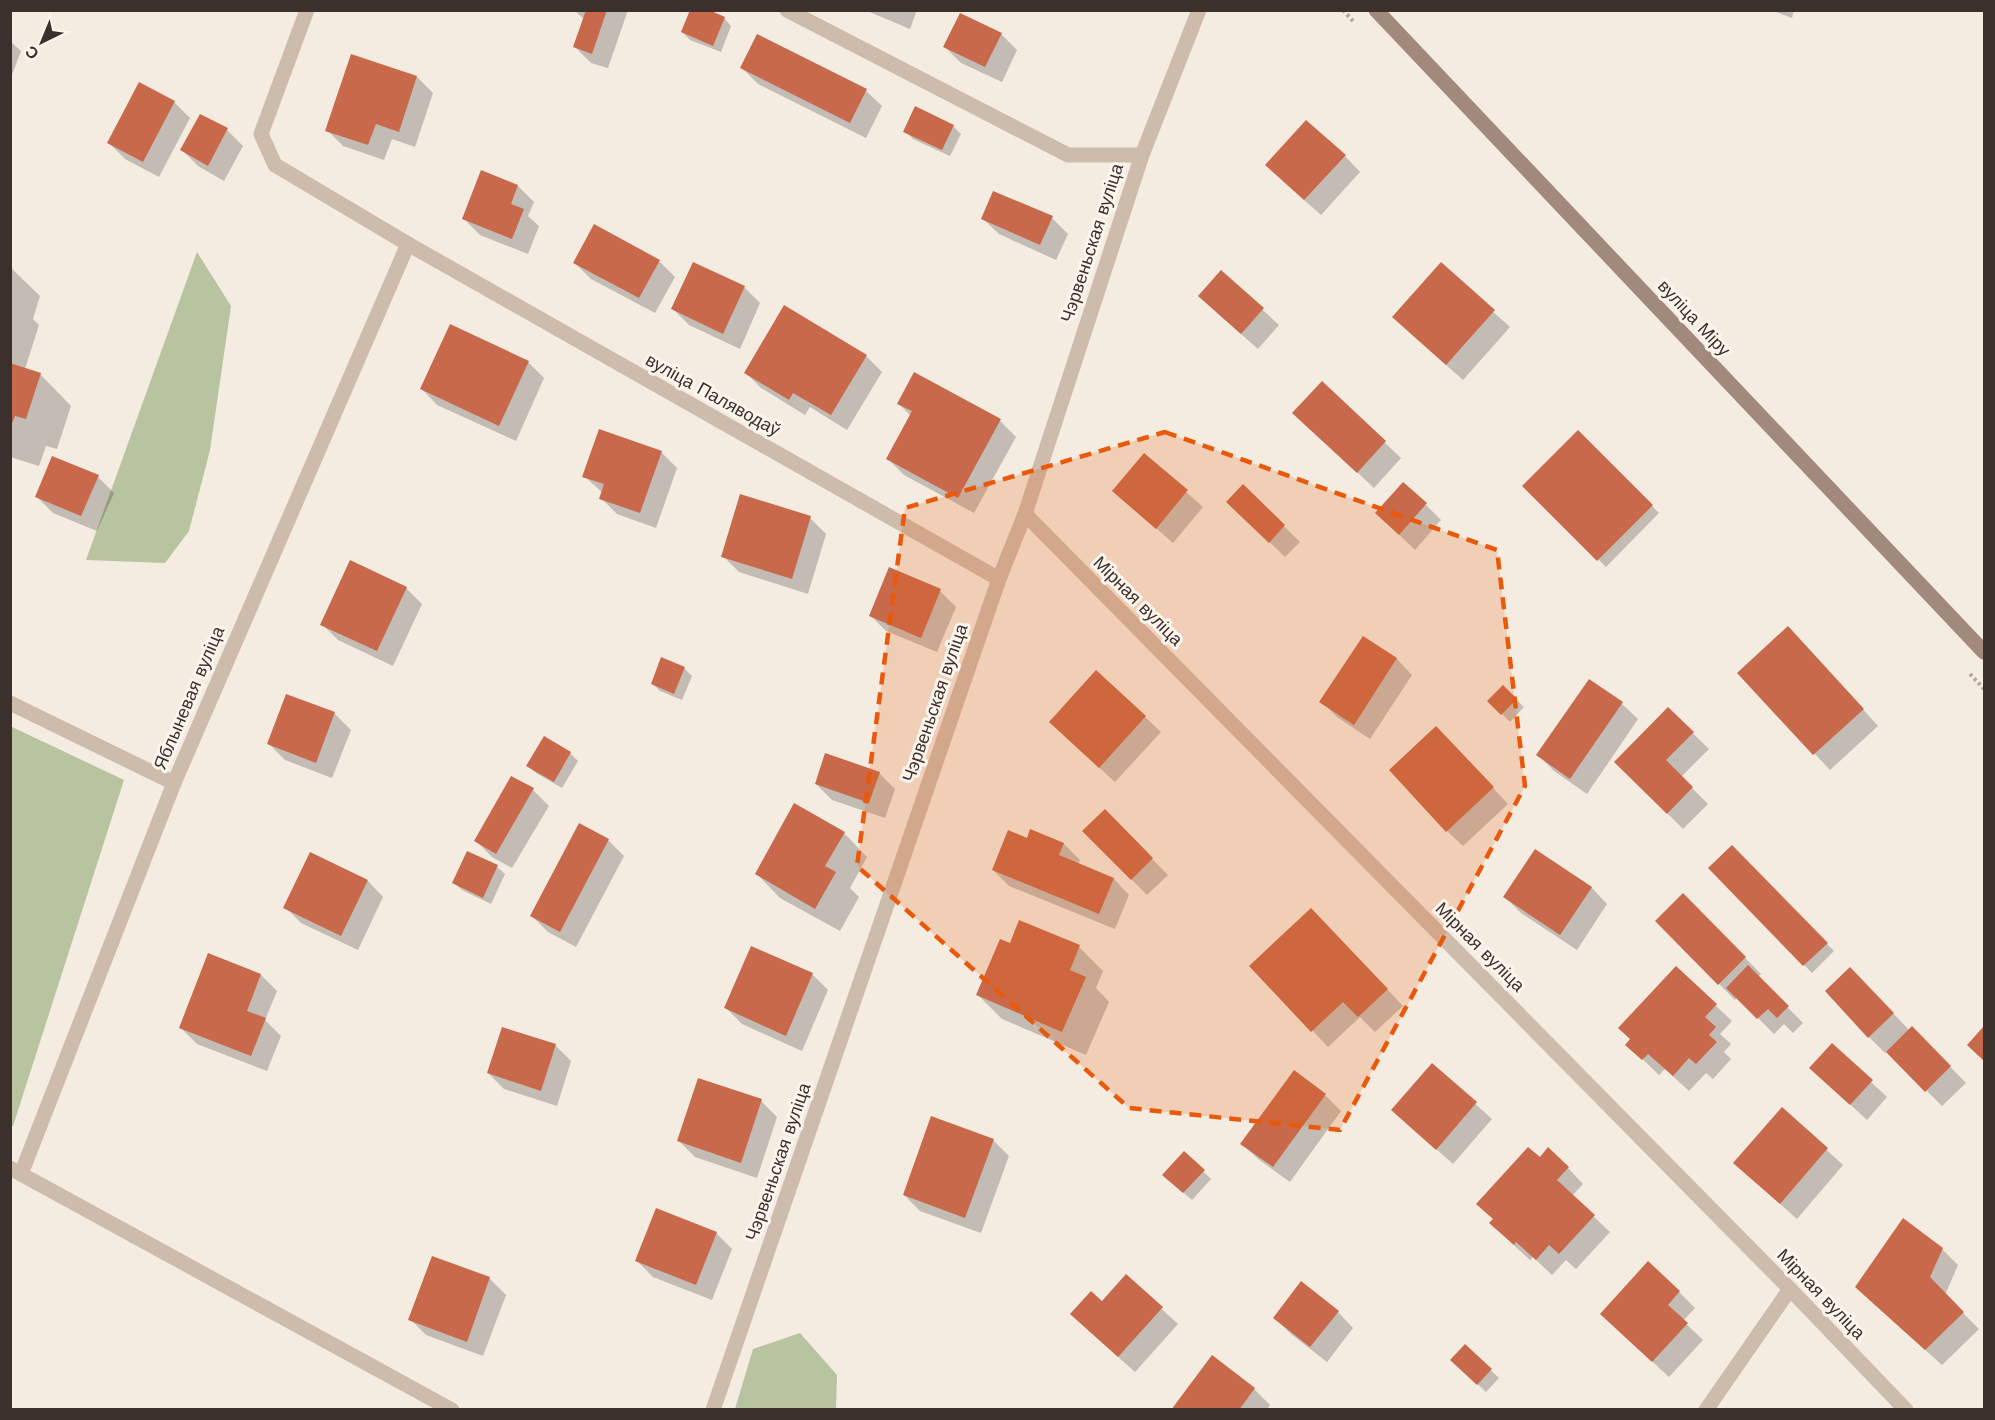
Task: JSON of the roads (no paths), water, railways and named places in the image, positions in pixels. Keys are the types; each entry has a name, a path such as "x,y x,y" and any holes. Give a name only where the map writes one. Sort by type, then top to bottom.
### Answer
{"street":[{"name":"вуліца Паляводаў","path":"307,10 261,134 275,165 408,244 999,579"},
{"path":"787,10 1068,155 1142,154"},
{"name":"Чэрвеньская вуліца","path":"713,1410 999,579 1025,514 1142,154 1199,10"},
{"name":"вуліца Міру","path":"1376,10 1984,652"},
{"name":"Яблыневая вуліца","path":"16,1171 174,783 408,244"},
{"name":"Мірная вуліца","path":"1025,514 1790,1289 1906,1410"},
{"path":"10,703 174,783"},
{"path":"16,1171 452,1410"},
{"path":"1707,1410 1790,1289"}]}
